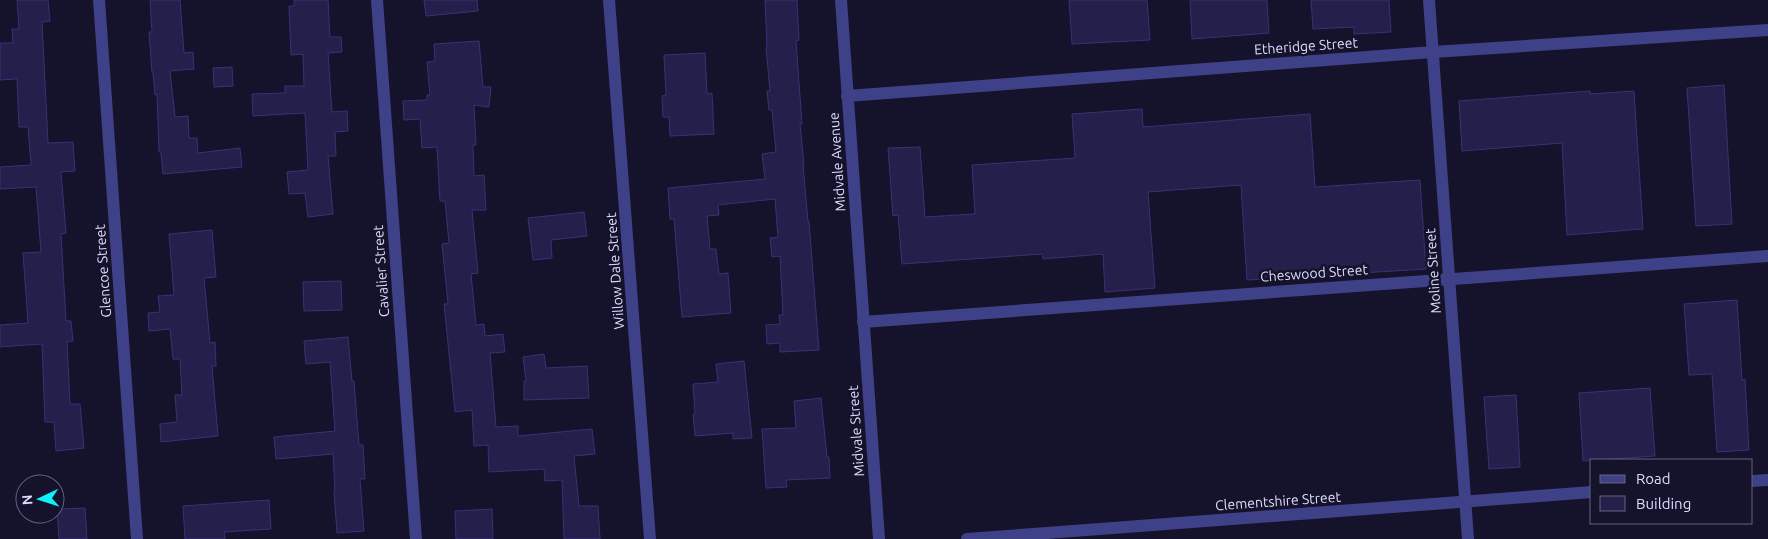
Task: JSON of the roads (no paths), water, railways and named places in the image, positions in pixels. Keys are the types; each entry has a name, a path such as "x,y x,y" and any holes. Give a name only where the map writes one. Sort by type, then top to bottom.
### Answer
{"street":[{"name":"Glencoe Street","path":"99,0 137,539"},
{"name":"Cavalier Street","path":"376,0 416,539"},
{"name":"Willow Dale Street","path":"609,0 650,539"},
{"name":"Midvale Avenue","path":"841,0 863,322"},
{"name":"Moline Street","path":"1429,0 1468,539"},
{"name":"Etheridge Street","path":"847,96 1433,52 1768,30"},
{"name":"Cheswood Street","path":"863,322 1768,256"},
{"name":"Midvale Street","path":"863,322 879,539"},
{"path":"1753,481 1768,480"},
{"name":"Clementshire Street","path":"968,539 1590,492"}]}
